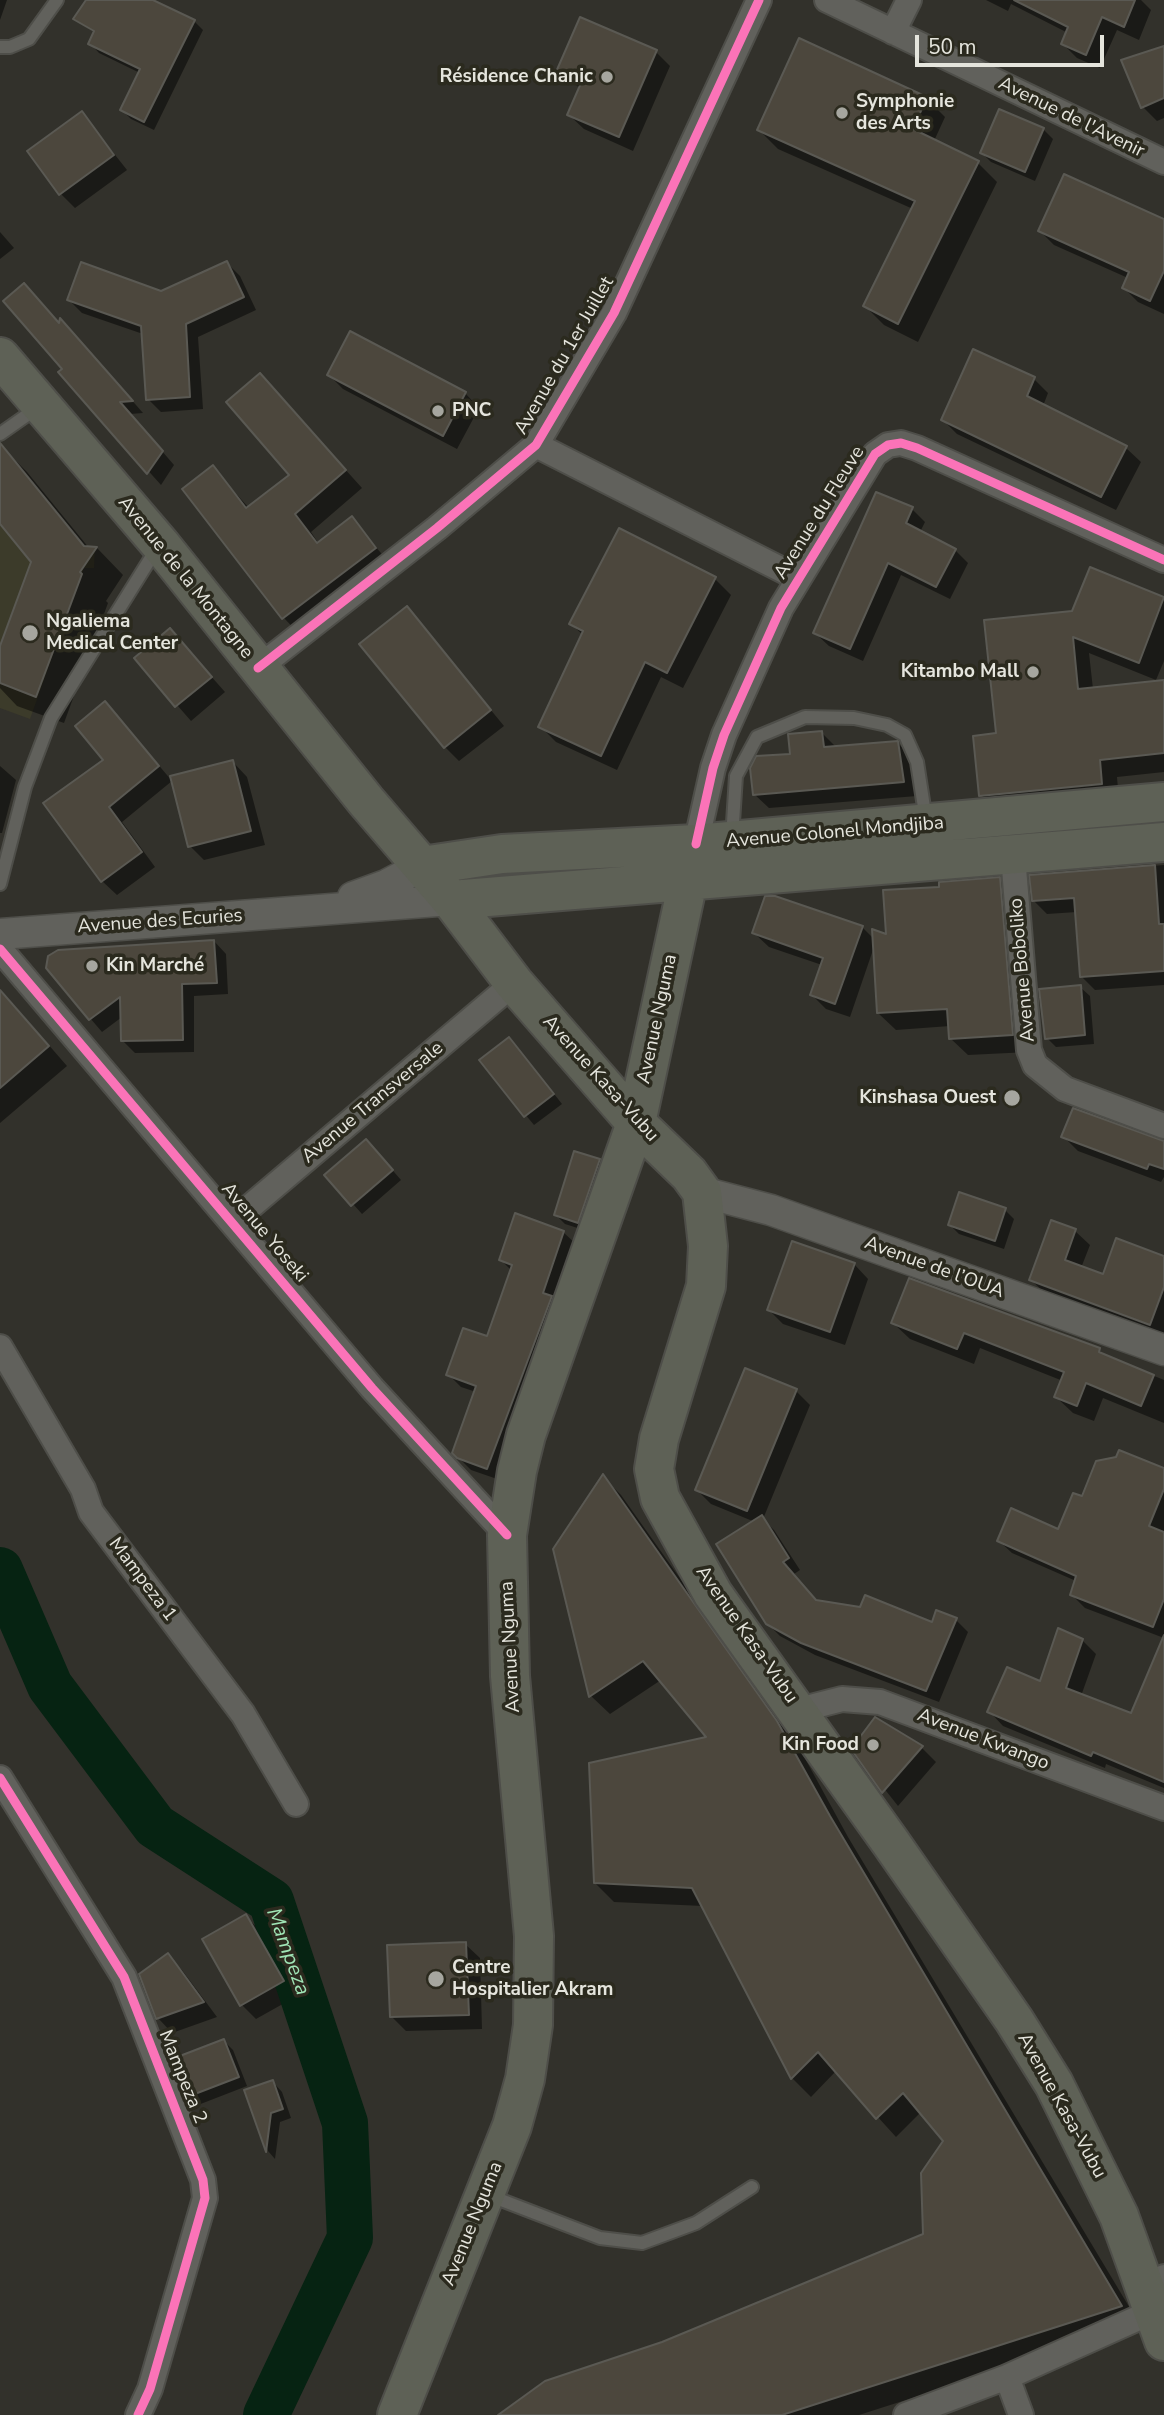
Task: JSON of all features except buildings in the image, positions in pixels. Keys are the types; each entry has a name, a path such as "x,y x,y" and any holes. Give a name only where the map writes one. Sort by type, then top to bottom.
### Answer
{"main road":[{"name":"Avenue de la Montagne","path":"0,357 160,544 258,668 422,866"},
{"name":"Avenue Colonel Mondjiba","path":"451,900 705,855 927,825 1164,802"},
{"name":"Avenue Colonel Mondjiba","path":"422,866 502,854 1013,856 1164,842"},
{"name":"Avenue Nguma","path":"397,2415 513,2126 525,2079 533,2025 533,1926 510,1676 507,1535 517,1471 526,1435 636,1123 705,855"},
{"name":"Avenue Kasa-Vubu","path":"422,866 514,983 636,1123 689,1174 702,1192 708,1245 706,1286 659,1438 654,1469 660,1498 713,1594 799,1710 1014,2020 1054,2084 1119,2216 1160,2310"}],"street":[{"name":"Avenue du 1er Juillet","path":"258,668 536,445 614,313 759,0"},
{"name":"Avenue de l'Avenir","path":"827,0 1164,162"},
{"path":"893,32 909,0"},
{"name":"Avenue du Fleuve","path":"705,855 713,768 724,735 781,608 875,454 888,445 901,443 1164,560"},
{"path":"536,445 798,579"},
{"name":"Avenue Boboliko","path":"1013,856 1029,1049 1035,1065 1065,1090 1164,1126"},
{"name":"Avenue des Ecuries","path":"320,910 386,885 422,866"},
{"name":"Avenue des Ecuries","path":"0,934 451,900"},
{"name":"Avenue Yoseki","path":"0,949 372,1388 507,1535"},
{"name":"Avenue Transversale","path":"232,1222 514,983"},
{"name":"Avenue de l’OUA","path":"702,1192 771,1210 1164,1350"},
{"name":"Mampeza 1","path":"0,1348 76,1478 91,1512 243,1714 296,1804"},
{"name":"Avenue Kwango","path":"799,1710 842,1699 880,1702 1164,1808"},
{"name":"Mampeza 2","path":"0,1778 124,1977 203,2180 205,2198 149,2389 138,2415"},
{"path":"906,2415 1007,2377 1160,2310"},
{"path":"1007,2377 1021,2415"}],"lane":[{"path":"0,47 10,47 29,39 57,0"},
{"path":"0,434 41,405"},
{"path":"0,884 25,787 51,718 160,544"},
{"path":"705,855 736,776 757,737 805,717 854,718 887,725 905,735 917,762 927,825"},
{"path":"485,2194 600,2238 642,2242 696,2222 752,2187"}],"shaded area":[{"name":"Ngaliema Medical Center","path":"0,442 84,546 95,546 94,568 84,568 30,719 0,708"}],"waterway":[{"name":"Mampeza","path":"0,1570 50,1686 155,1826 271,1901 345,2123 350,2238 266,2415"}],"cycle path":[{"path":"258,668 437,528 536,445 614,313 759,0"},
{"path":"696,844 713,768 724,735 781,608 875,454 888,445 901,443 917,448 1164,560"},
{"path":"0,949 372,1388 507,1535"},
{"path":"0,1778 124,1977 203,2180 205,2198 150,2389 138,2415"}],"place":[{"name":"Résidence Chanic","path":"607,77"},
{"name":"Symphonie des Arts","path":"842,113"},
{"name":"PNC","path":"438,411"},
{"name":"Ngaliema Medical Center","path":"30,633"},
{"name":"Kitambo Mall","path":"1033,672"},
{"name":"Kin Marché","path":"92,966"},
{"name":"Kinshasa Ouest","path":"1012,1098"},
{"name":"Kin Food","path":"873,1745"},
{"name":"Centre Hospitalier Akram","path":"436,1979"}]}
